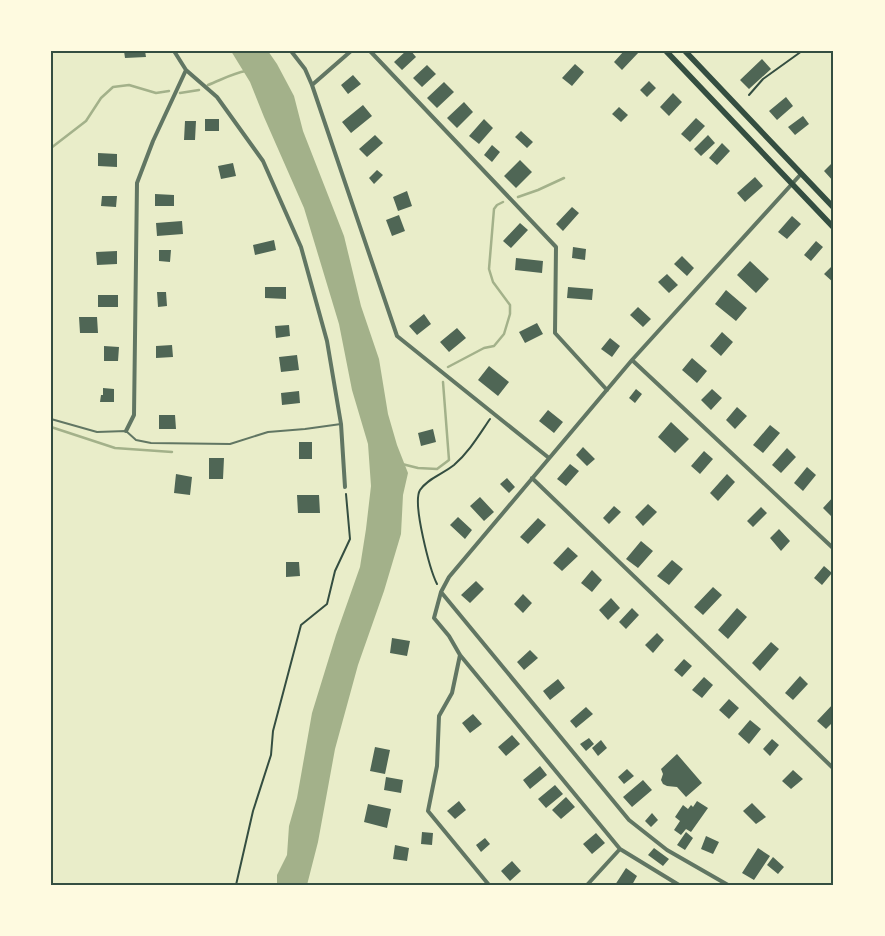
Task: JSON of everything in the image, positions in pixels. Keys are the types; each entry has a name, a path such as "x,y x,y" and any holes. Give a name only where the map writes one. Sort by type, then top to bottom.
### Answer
{"main road":[{"path":"666,51 834,228"},
{"path":"686,51 834,208"}],"street":[{"path":"174,51 186,70 216,97 263,162 301,247 327,341 341,424 346,486"},
{"path":"291,51 305,69 312,85 397,336 549,458"},
{"path":"312,85 351,51"},
{"path":"370,51 556,247 555,333 607,390"},
{"path":"126,430 134,415 137,183 153,141 186,70"},
{"path":"679,885 620,849 460,655 449,636 434,618 441,592 448,577 632,360 801,174"},
{"path":"632,360 834,549"},
{"path":"532,478 834,769"},
{"path":"441,592 628,820 667,850 728,885"},
{"path":"460,655 452,693 439,716 437,766 428,811 490,885"},
{"path":"587,885 620,849"}],"lane":[{"path":"51,419 97,432 126,430 136,440 150,443 230,444 268,432 341,424"}],"path":[{"path":"749,95 764,78 802,51"},
{"path":"441,592 428,556 418,500 419,492 428,481 452,466 462,457 494,413"},
{"path":"236,885 253,811 271,755 273,731 301,625 327,604 335,571 350,539 346,486"}],"shaded area":[{"path":"231,51 268,51 294,96 303,131 344,236 361,306 379,359 388,414 408,473 403,495 401,534 384,591 358,665 335,749 318,842 307,885 277,885 277,875 287,855 289,826 297,798 312,713 336,635 360,567 371,486 368,444 352,390 339,324 304,208 250,82"}],"building":[{"path":"124,51 145,51 146,57 125,58"},
{"path":"406,51 411,51 416,57 402,70 394,62"},
{"path":"624,51 639,52 622,70 614,62"},
{"path":"762,59 771,69 749,89 740,80"},
{"path":"575,64 584,72 572,86 562,78"},
{"path":"427,65 436,74 422,87 413,78"},
{"path":"353,75 361,84 348,94 341,85"},
{"path":"649,81 656,88 647,97 640,90"},
{"path":"444,82 454,92 437,108 427,98"},
{"path":"673,93 682,102 669,116 660,107"},
{"path":"786,97 793,106 777,120 769,111"},
{"path":"464,102 473,112 457,128 447,118"},
{"path":"363,105 372,116 351,133 342,122"},
{"path":"619,107 628,115 621,122 612,114"},
{"path":"803,116 809,124 795,135 788,127"},
{"path":"696,118 705,126 690,142 681,134"},
{"path":"205,119 219,119 219,131 205,131"},
{"path":"484,119 493,128 479,144 469,136"},
{"path":"185,121 196,121 195,140 184,140"},
{"path":"521,131 533,142 527,148 515,137"},
{"path":"375,135 383,143 367,157 359,149"},
{"path":"708,135 715,143 701,156 694,149"},
{"path":"722,143 730,151 717,165 709,158"},
{"path":"492,145 500,152 492,162 484,155"},
{"path":"98,153 117,154 117,167 98,166"},
{"path":"520,160 532,172 516,188 504,176"},
{"path":"834,161 834,182 824,171"},
{"path":"233,163 236,176 221,179 218,166"},
{"path":"377,170 383,175 374,184 369,178"},
{"path":"755,177 763,186 745,202 737,193"},
{"path":"407,191 412,206 398,211 393,197"},
{"path":"155,194 174,195 174,206 155,206"},
{"path":"102,196 117,196 116,207 101,206"},
{"path":"572,207 579,213 563,231 556,224"},
{"path":"399,215 405,231 392,236 386,220"},
{"path":"792,216 801,224 787,239 778,232"},
{"path":"182,221 183,234 157,236 156,223"},
{"path":"520,223 528,230 511,248 503,241"},
{"path":"274,240 276,250 255,255 253,245"},
{"path":"816,241 823,247 811,261 804,255"},
{"path":"573,247 586,249 585,260 572,258"},
{"path":"159,250 171,250 170,262 159,261"},
{"path":"117,251 117,264 97,265 96,252"},
{"path":"682,256 694,268 687,276 674,264"},
{"path":"516,258 543,261 542,273 515,270"},
{"path":"750,261 769,279 756,293 737,275"},
{"path":"834,264 834,283 824,274"},
{"path":"667,274 678,285 669,293 658,282"},
{"path":"265,287 286,287 286,299 265,298"},
{"path":"568,287 593,289 592,300 567,298"},
{"path":"726,290 747,308 736,321 715,304"},
{"path":"157,292 166,292 167,306 158,307"},
{"path":"98,295 118,295 118,307 98,307"},
{"path":"638,307 651,319 643,327 630,315"},
{"path":"424,314 431,324 417,335 409,326"},
{"path":"79,317 97,317 98,333 80,333"},
{"path":"537,323 543,334 525,343 519,332"},
{"path":"289,325 290,336 276,338 275,326"},
{"path":"457,328 466,338 449,352 440,342"},
{"path":"722,332 733,342 721,356 710,346"},
{"path":"610,338 620,346 612,357 601,349"},
{"path":"172,345 173,357 156,358 156,346"},
{"path":"104,346 119,347 118,361 104,361"},
{"path":"297,355 299,370 281,372 279,357"},
{"path":"692,358 707,371 697,383 682,370"},
{"path":"489,366 509,382 498,396 478,380"},
{"path":"103,388 114,389 114,402 100,402"},
{"path":"636,389 642,394 635,403 629,398"},
{"path":"712,389 722,398 711,410 701,400"},
{"path":"299,391 300,403 282,405 281,393"},
{"path":"737,407 747,416 735,429 726,420"},
{"path":"548,410 563,422 554,433 539,421"},
{"path":"159,415 175,415 176,429 159,429"},
{"path":"671,422 689,439 675,453 658,437"},
{"path":"770,425 780,433 763,453 753,445"},
{"path":"433,429 436,442 421,446 418,433"},
{"path":"299,442 312,442 312,459 299,459"},
{"path":"583,447 595,459 587,466 576,455"},
{"path":"787,448 796,457 781,473 772,465"},
{"path":"704,451 713,459 700,474 691,466"},
{"path":"209,458 224,458 223,479 209,479"},
{"path":"570,464 579,471 566,486 557,479"},
{"path":"807,467 816,475 803,491 794,483"},
{"path":"176,474 192,477 190,495 174,493"},
{"path":"727,474 735,482 718,501 710,493"},
{"path":"507,478 515,487 509,493 500,484"},
{"path":"297,495 319,495 320,513 298,513"},
{"path":"834,496 834,515 832,517 823,508"},
{"path":"480,497 494,512 484,521 470,506"},
{"path":"648,504 657,512 643,526 635,517"},
{"path":"614,506 621,512 609,524 603,518"},
{"path":"761,507 767,513 753,527 747,521"},
{"path":"458,517 472,530 465,539 450,525"},
{"path":"538,518 546,525 528,544 520,537"},
{"path":"779,529 790,541 781,551 770,538"},
{"path":"641,541 653,551 638,568 626,559"},
{"path":"568,547 578,556 562,571 553,563"},
{"path":"672,560 683,569 669,585 657,576"},
{"path":"286,562 299,562 300,576 286,577"},
{"path":"824,566 832,573 822,585 814,578"},
{"path":"592,570 602,580 592,592 581,583"},
{"path":"476,581 484,589 470,603 461,595"},
{"path":"713,587 722,595 703,615 694,607"},
{"path":"523,594 532,603 523,613 514,604"},
{"path":"611,598 620,608 608,620 599,610"},
{"path":"632,608 639,615 626,629 619,622"},
{"path":"737,608 747,617 728,639 718,630"},
{"path":"657,633 664,640 653,653 645,645"},
{"path":"392,638 410,641 407,656 390,653"},
{"path":"771,642 779,649 760,671 752,663"},
{"path":"530,650 538,658 524,670 517,662"},
{"path":"684,659 692,666 682,677 674,670"},
{"path":"800,676 808,684 793,700 785,693"},
{"path":"704,677 713,685 702,698 692,690"},
{"path":"558,679 565,688 550,700 543,691"},
{"path":"729,699 739,708 729,719 719,710"},
{"path":"834,703 834,721 826,729 817,721"},
{"path":"586,707 593,714 576,728 570,721"},
{"path":"473,714 482,724 470,733 462,723"},
{"path":"750,720 761,729 749,744 738,734"},
{"path":"512,735 520,744 506,756 498,747"},
{"path":"589,738 594,744 586,751 580,744"},
{"path":"772,739 779,745 770,756 763,749"},
{"path":"601,740 607,748 598,756 592,748"},
{"path":"375,747 390,750 385,774 370,771"},
{"path":"677,754 702,783 686,797 677,787 667,786 661,780 663,774 661,769"},
{"path":"540,766 547,775 530,789 523,780"},
{"path":"627,769 634,776 624,784 618,777"},
{"path":"793,770 803,779 791,789 782,781"},
{"path":"386,777 403,780 401,793 384,790"},
{"path":"643,780 652,790 632,807 623,797"},
{"path":"555,785 563,794 546,808 538,799"},
{"path":"566,797 575,807 561,819 552,810"},
{"path":"459,801 466,810 455,819 447,811"},
{"path":"697,801 708,808 691,832 686,829 681,835 674,830 680,821 675,817 683,805 688,809 691,805 693,807"},
{"path":"752,803 766,817 756,824 743,811"},
{"path":"368,804 391,809 387,828 364,822"},
{"path":"652,813 658,820 651,827 645,821"},
{"path":"422,832 433,833 432,845 421,844"},
{"path":"686,832 693,838 685,850 677,845"},
{"path":"596,833 605,843 592,854 583,844"},
{"path":"706,836 719,842 713,854 701,849"},
{"path":"485,838 490,844 481,852 476,845"},
{"path":"395,845 409,848 407,861 393,859"},
{"path":"654,848 669,859 663,866 648,855"},
{"path":"758,848 770,856 754,880 742,873"},
{"path":"773,857 784,867 778,874 767,865"},
{"path":"512,861 521,871 510,881 501,871"},
{"path":"626,868 637,876 632,885 615,885"}],"waterway":[{"path":"208,85 246,71"},
{"path":"51,148 86,121 101,98 113,87 129,85 156,93 169,91"},
{"path":"180,93 199,90"},
{"path":"518,197 564,178"},
{"path":"448,367 484,348 494,346 504,334 510,314 510,305 493,282 489,269 494,209 503,202"},
{"path":"402,464 418,468 437,469 449,460 443,382"},
{"path":"51,427 115,448 172,452"}]}
